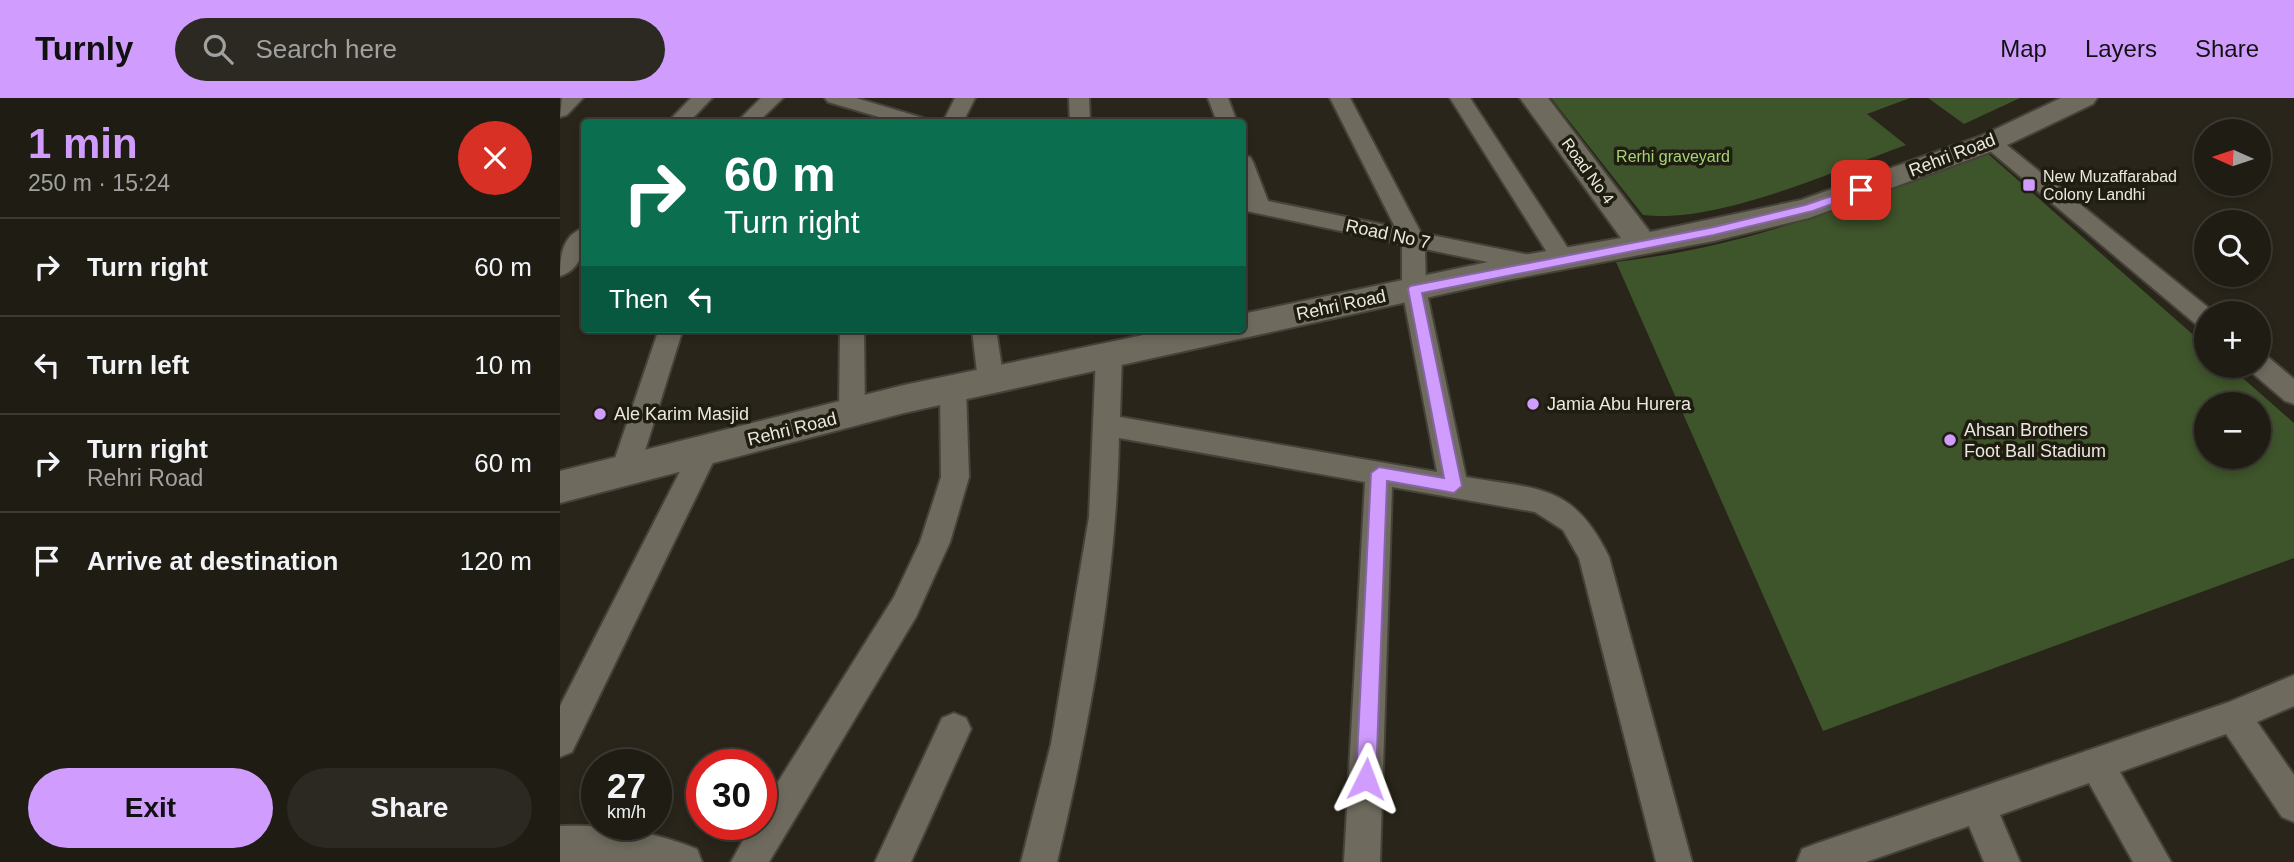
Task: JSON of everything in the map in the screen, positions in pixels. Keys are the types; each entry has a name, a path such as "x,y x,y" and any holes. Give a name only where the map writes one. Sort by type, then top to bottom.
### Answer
{"street":[{"path":"560,111 573,98"},
{"path":"681,119 702,98"},
{"path":"750,119 773,98"},
{"path":"835,98 906,119"},
{"path":"954,119 965,98"},
{"path":"1079,98 1080,119"},
{"path":"1218,98 1226,119"},
{"path":"1340,98 1413,240 1415,289 1454,486"},
{"path":"1460,98 1549,261"},
{"name":"Road No 4","path":"1534,98 1642,244"},
{"name":"Rehri Road","path":"1246,325 1549,261 1714,231 1809,208 1991,142 2082,98"},
{"path":"1991,142 2194,309"},
{"path":"1246,181 1251,205"},
{"name":"Road No 7","path":"1251,205 1413,240 1549,261"},
{"path":"560,268 581,240"},
{"path":"625,470 669,333"},
{"path":"852,333 852,414"},
{"path":"985,333 991,381"},
{"name":"Rehri Road","path":"560,486 953,389 1211,333"},
{"path":"1039,862 1068,744 1103,517 1109,355"},
{"path":"2271,375 2294,394"},
{"path":"748,862 905,607 935,542 955,477 953,389"},
{"path":"1107,425 1538,501 1563,510 1576,523 1594,557 1674,862"},
{"path":"560,741 705,450"},
{"path":"1362,862 1379,473"},
{"path":"1815,862 2233,716 2294,690"},
{"path":"2233,716 2294,805"},
{"path":"893,862 954,729"},
{"path":"2097,764 2153,862"},
{"path":"1978,806 2003,862"},
{"path":"560,844 594,841 649,850 684,862"}],"green space":[{"name":"Rerhi graveyard","path":"1551,98 1910,98 1867,114 1906,145 1811,181 1740,204 1673,216 1643,215"},
{"path":"1928,98 2020,98 1964,124"},
{"name":"Ahsan Brothers Foot Ball Stadium","path":"1986,152 2194,336 2194,378 2243,378 2259,392 2194,392 2194,469 2271,469 2271,403 2294,423 2294,558 1823,731 1616,262 1713,245 1849,205"}],"place":[{"name":"New Muzaffarabad Colony Landhi","path":"2029,185"},
{"name":"Jamia Abu Hurera","path":"1533,404"},
{"name":"Ale Karim Masjid","path":"600,414"},
{"name":"Ahsan Brothers Foot Ball Stadium","path":"1950,440"}],"route":[{"path":"1366,779 1379,473 1454,486 1415,289 1507,269 1714,231 1809,208 1861,190"}]}
